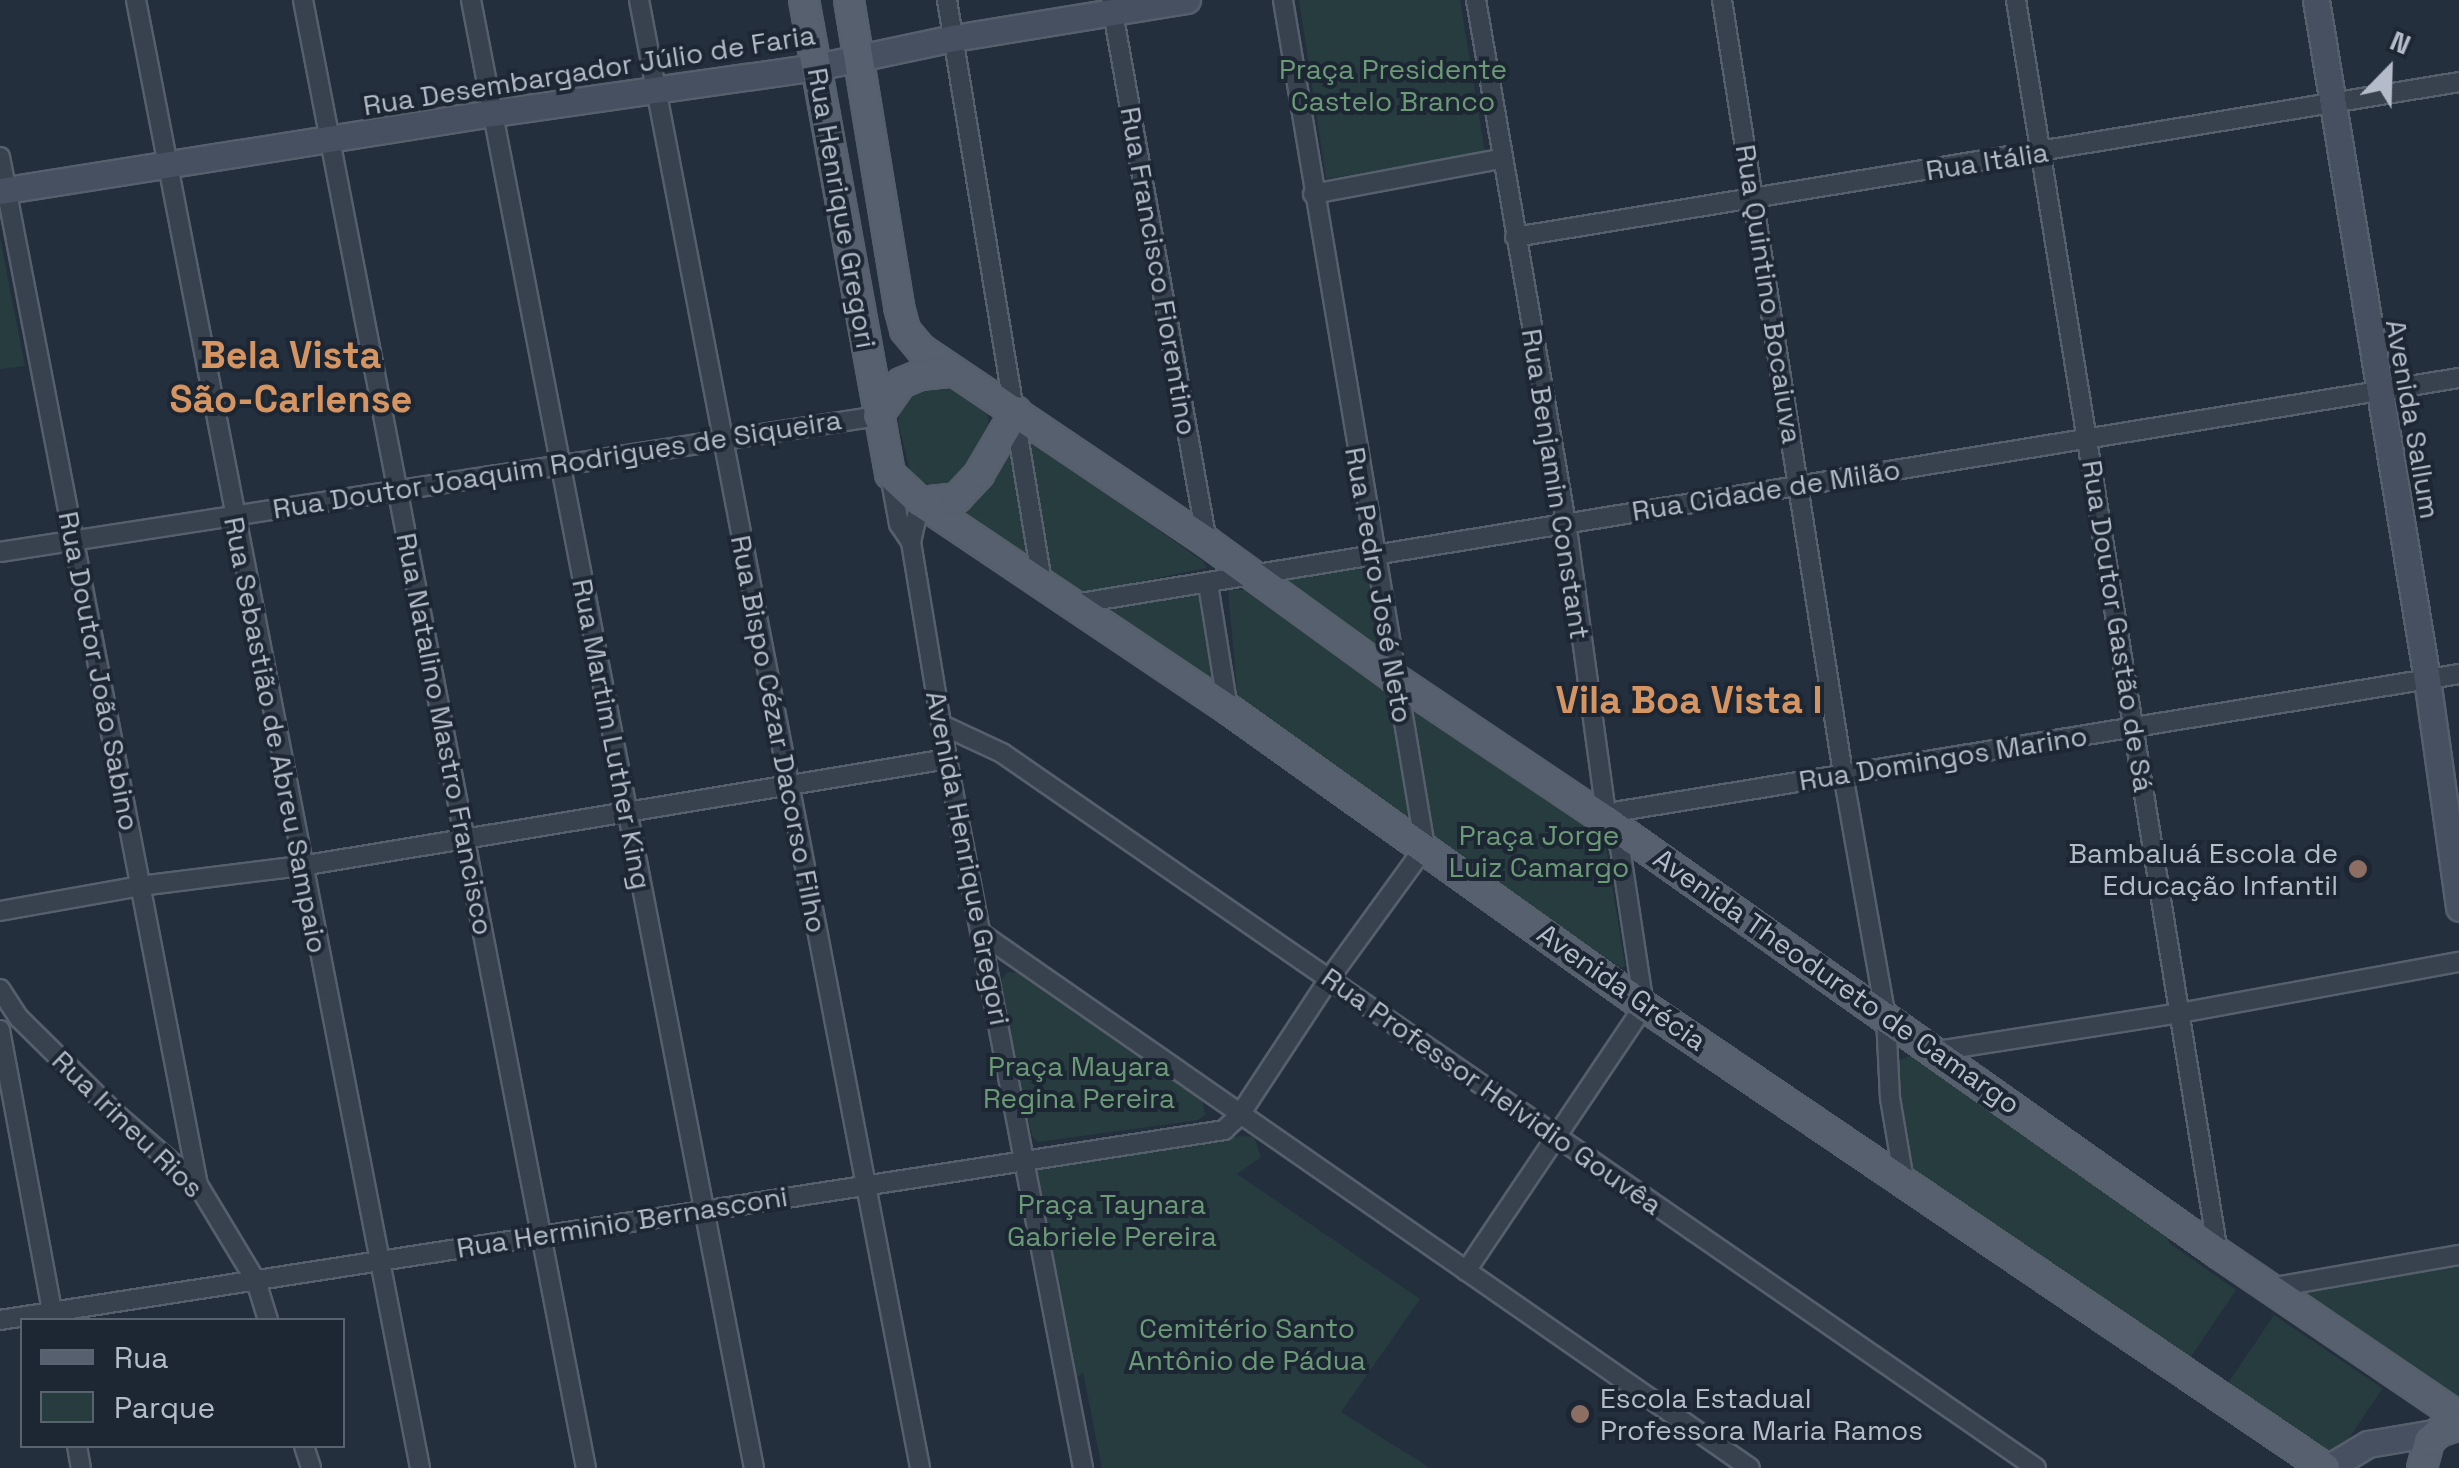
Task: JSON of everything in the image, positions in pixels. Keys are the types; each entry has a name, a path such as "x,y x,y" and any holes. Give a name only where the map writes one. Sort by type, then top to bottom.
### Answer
{"main road":[{"name":"Rua Henrique Gregori","path":"804,0 878,416"},
{"name":"Rua Henrique Gregori","path":"849,0 905,330 951,372"},
{"path":"951,372 1016,411 979,474 958,498 920,502 890,474 878,416 902,383 920,374 951,372"},
{"name":"Avenida Theodureto de Camargo","path":"1016,411 1207,542 1394,678 1607,820 1937,1051 2269,1288 2452,1425"},
{"name":"Avenida Grécia","path":"920,502 1228,709 1644,1006 2327,1468"},
{"path":"2422,1468 2425,1449 2452,1425"}],"street":[{"name":"Rua Sebastião de Abreu Sampaio","path":"136,0 420,1468"},
{"name":"Rua Natalino Mastro Francisco","path":"303,0 544,1234 586,1468"},
{"name":"Rua Martim Luther King","path":"471,0 754,1468"},
{"name":"Rua Bispo Cézar Dacorso Filho","path":"639,0 920,1468"},
{"path":"947,0 1042,582"},
{"name":"Rua Desembargador Júlio de Faria","path":"3,191 656,88 817,67 1112,6 1187,0"},
{"name":"Rua Pedro José Neto","path":"1282,0 1425,847"},
{"name":"Rua Benjamin Constant","path":"1476,0 1500,159 1566,523 1607,820 1620,847 1644,1006"},
{"name":"Rua Quintino Bocaiuva","path":"1722,0 1886,1017 1890,1098 1904,1181"},
{"name":"Rua Doutor Gastão de Sá","path":"2016,0 2044,153 2218,1253"},
{"name":"Avenida Sallum","path":"2316,0 2427,679 2459,908"},
{"name":"Rua Francisco Fiorentino","path":"1112,6 1207,542"},
{"name":"Rua Itália","path":"1515,237 2459,82"},
{"name":"Rua Doutor João Sabino","path":"0,157 3,191 198,1185"},
{"path":"1313,194 1500,159"},
{"name":"Rua Cidade de Milão","path":"1074,604 2459,378"},
{"name":"Rua Doutor Joaquim Rodrigues de Siqueira","path":"0,552 878,416"},
{"path":"890,474 899,524 912,542"},
{"path":"912,542 920,502"},
{"name":"Avenida Henrique Gregori","path":"912,542 948,760 1082,1468"},
{"path":"1208,584 1228,709"},
{"name":"Rua Domingos Marino","path":"1607,820 1620,811 2459,674"},
{"name":"Rua Professor Helvidio Gouvêa","path":"942,725 1002,753 2036,1468"},
{"path":"0,911 948,760"},
{"path":"1239,1116 1329,979 1425,847"},
{"path":"982,934 1750,1468"},
{"path":"1937,1051 2180,1013 2459,962"},
{"name":"Rua Irineu Rios","path":"0,989 20,1018 116,1114 198,1185 256,1281 267,1318"},
{"path":"1466,1270 1560,1138 1644,1006"},
{"path":"0,1030 53,1316"},
{"name":"Rua Herminio Bernasconi","path":"26,1318 1224,1130 1239,1116"},
{"path":"2269,1288 2459,1256"},
{"path":"2327,1468 2380,1441 2452,1425"}],"green space":[{"name":"Praça Presidente Castelo Branco","path":"1299,0 1460,0 1485,153 1326,179"},
{"path":"0,238 25,366 0,369"},
{"path":"944,383 963,391 987,414 989,428 987,443 952,486 938,488 912,478 898,423 900,409 917,388"},
{"path":"1009,436 1036,568 946,513"},
{"path":"1026,438 1204,562 1206,568 1080,594 1047,577"},
{"path":"1357,568 1366,572 1373,584 1376,648 1264,577"},
{"name":"Praça Jorge Luiz Camargo","path":"1228,590 1247,590 1388,689 1411,823 1238,701"},
{"path":"1199,593 1219,688 1092,609"},
{"name":"Praça Jorge Luiz Camargo","path":"1417,709 1604,835 1625,966 1621,968 1432,838 1410,719"},
{"name":"Praça Mayara Regina Pereira","path":"1008,972 1019,973 1202,1097 1205,1115 1198,1120 1038,1142 1032,1136 999,983"},
{"path":"1912,1055 2166,1230 2169,1243 2236,1290 2190,1358 2146,1327 2132,1326 1908,1175 1893,1063"},
{"name":"Cemitério Santo Antônio de Pádua","path":"1240,1136 1254,1137 1261,1157 1237,1174 1420,1299 1341,1412 1430,1468 1102,1468 1083,1372 1076,1379 1037,1170"},
{"path":"2459,1265 2459,1409 2299,1301 2302,1293"},
{"path":"2274,1315 2383,1388 2336,1457 2228,1384"}],"place":[{"name":"Bambaluá Escola de Educação Infantil","path":"2358,869"},
{"name":"Escola Estadual Professora Maria Ramos","path":"1580,1414"}],"district":[{"name":"Bela Vista São-Carlense","path":"291,378"},
{"name":"Vila Boa Vista I","path":"1689,701"}],"park label":[{"name":"Praça Taynara Gabriele Pereira","path":"1112,1220"}]}
